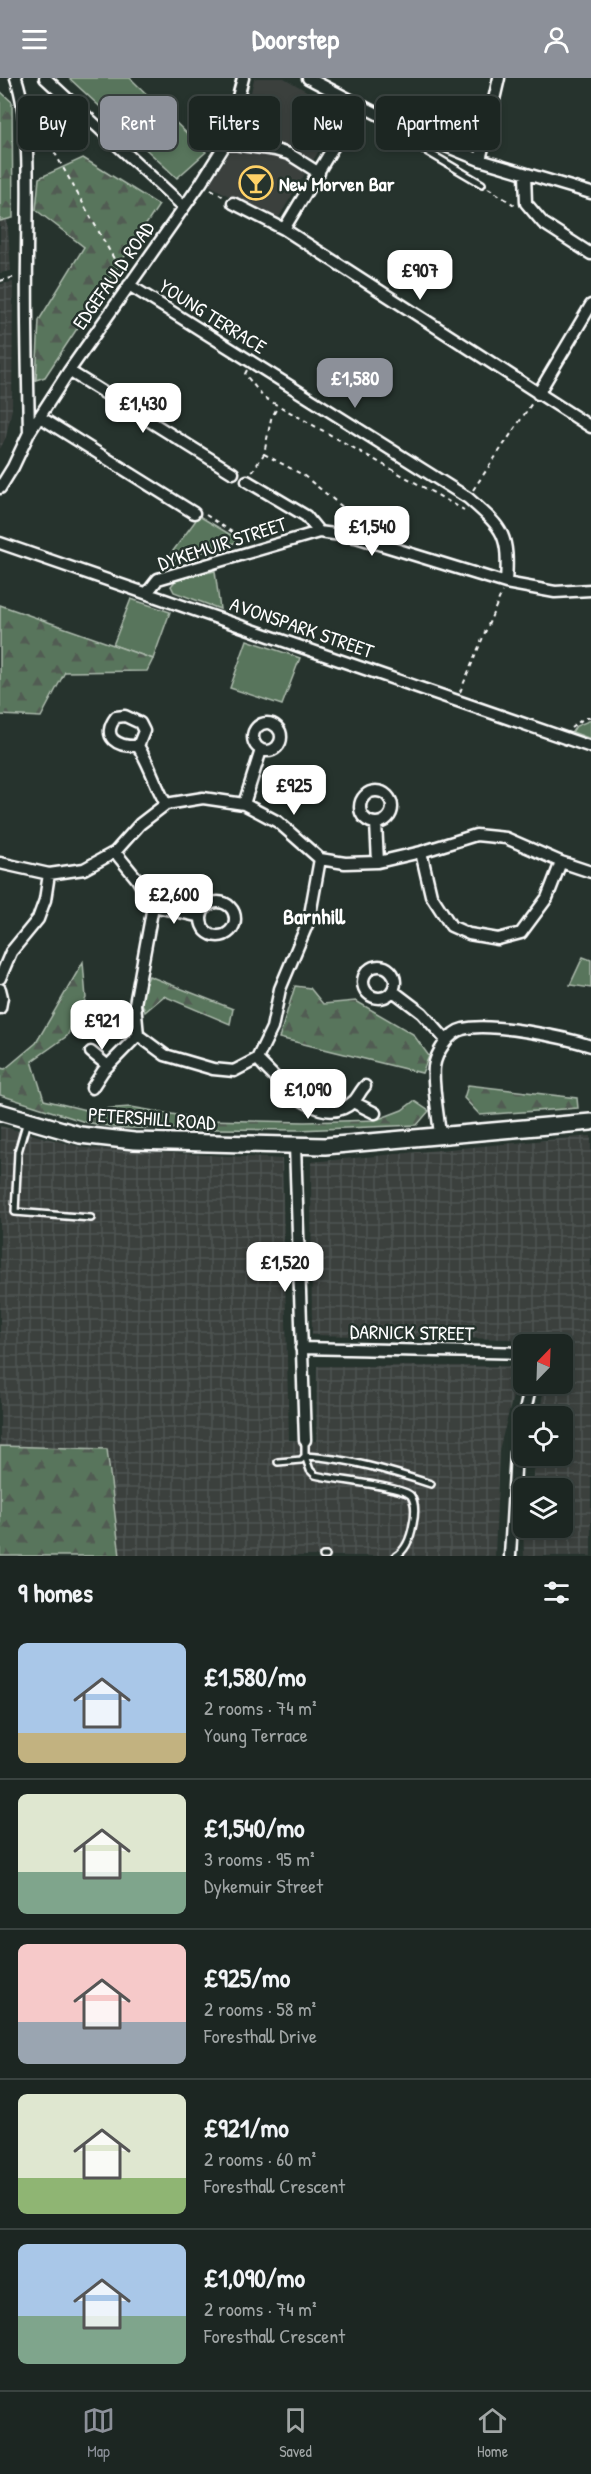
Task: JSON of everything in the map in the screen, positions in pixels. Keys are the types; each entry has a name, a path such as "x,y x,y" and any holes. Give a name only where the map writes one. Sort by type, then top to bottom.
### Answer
{"street":[{"path":"16,78 21,92 27,195 29,433"},
{"path":"45,78 183,206"},
{"name":"EDGEFAULD ROAD","path":"238,96 243,78"},
{"path":"308,78 340,96"},
{"path":"480,160 499,78"},
{"name":"EDGEFAULD ROAD","path":"0,488 14,467 29,433 69,371 222,150"},
{"path":"275,150 289,154 319,172"},
{"path":"284,229 332,150"},
{"path":"456,150 480,160 591,193"},
{"path":"525,174 526,203 543,223 591,254"},
{"path":"233,203 284,229 591,427"},
{"name":"YOUNG TERRACE","path":"129,285 468,498 498,525 508,552 506,583"},
{"path":"538,394 591,305"},
{"path":"69,371 233,473"},
{"path":"40,417 194,513"},
{"path":"247,481 306,516 319,532"},
{"name":"DYKEMUIR STREET","path":"147,592 158,579 319,532 356,537 506,583 555,592 591,590"},
{"name":"AVONSPARK STREET","path":"0,543 591,747"},
{"path":"138,746 150,765 155,785 166,804"},
{"path":"244,804 261,750"},
{"path":"0,863 49,873 84,869 116,852 140,824 166,804 203,798 244,804 278,822 320,859 345,863 378,862 476,835 506,838 591,872"},
{"path":"376,823 378,862"},
{"path":"116,852 137,879 153,906 135,1004 138,1035 165,1055 213,1069 234,1071 257,1059 272,1028 280,989 309,920 320,859"},
{"path":"421,852 430,895 451,926 470,934 498,939 521,933 547,898 561,861"},
{"path":"0,978 11,952 38,919 45,900 49,873"},
{"path":"153,906 201,916"},
{"path":"0,989 2,997 0,1008"},
{"path":"393,991 422,1013 446,1040"},
{"path":"440,1137 434,1067 446,1040 463,1029 490,1028 564,1037 591,1046"},
{"path":"92,1088 108,1066 138,1035"},
{"path":"91,1052 108,1066"},
{"path":"257,1059 286,1089 309,1106 333,1111 353,1102 365,1086"},
{"path":"353,1102 375,1113"},
{"name":"PETERSHILL ROAD","path":"0,1112 80,1135 134,1141 325,1146 591,1122"},
{"path":"295,1145 304,1440"},
{"name":"DARNICK STREET","path":"300,1348 513,1353"},
{"path":"510,1556 515,1466"}],"lane":[{"path":"425,150 482,184"},
{"path":"27,1120 18,1152 15,1212 91,1218"},
{"path":"304,1440 305,1456 310,1470 315,1475 395,1488 411,1496 415,1506 413,1524 403,1552 396,1556"},
{"path":"278,1462 301,1460 305,1456 321,1456 431,1484"}],"path":[{"path":"53,150 129,285"},
{"path":"201,183 233,203"},
{"path":"482,184 517,206"},
{"path":"0,280 26,275"},
{"path":"253,361 245,374 263,397 483,521 488,516"},
{"path":"468,498 538,394"},
{"path":"247,481 264,454 271,418 278,406"},
{"path":"264,454 303,475 355,517 386,536"},
{"path":"194,513 198,511 241,537 255,549"},
{"path":"456,700 506,583"},
{"path":"572,725 591,717"}],"shaded area":[{"path":"284,78 315,96 292,96 292,150 319,150 276,222 209,185 231,150 280,150 280,96 250,96 254,79"},
{"path":"0,115 11,271 0,273"},
{"path":"13,282 12,409 6,437 0,449 0,284"},
{"path":"0,1126 85,1148 282,1159 289,1440 316,1441 317,1366 513,1366 514,1394 499,1450 495,1556 120,1556 107,1449 0,1446"},
{"path":"591,1136 591,1556 524,1556 523,1538 573,1538 573,1478 532,1478 535,1466 573,1466 573,1406 541,1406 543,1394 573,1394 573,1334 513,1334 513,1339 312,1335 311,1162"}],"green space":[{"path":"69,78 130,78 148,96 100,96 100,107"},
{"path":"0,91 12,102 13,218 0,221"},
{"path":"177,124 189,135 189,150 206,152 177,178 147,150 177,150"},
{"path":"83,158 159,205 45,377 36,380 39,320 84,247 36,210 39,178"},
{"path":"199,516 241,541 164,563"},
{"path":"215,571 220,609 174,592 171,586 177,579"},
{"path":"131,599 170,612 153,659 113,645"},
{"path":"0,605 153,659 147,671 65,672 41,717 0,715"},
{"path":"247,640 300,658 282,705 230,688"},
{"path":"591,720 591,739 572,732 576,726"},
{"path":"583,957 591,960 591,988 570,985"},
{"path":"83,962 86,998 67,1036 32,1061 44,1100 86,1110 131,1107 206,1120 305,1122 376,1120 402,1110 414,1101 429,1111 417,1125 299,1130 119,1128 85,1122 0,1095 0,1068 5,1069 36,1043"},
{"path":"149,976 233,1009 230,1024 164,996 145,1012 140,997"},
{"path":"295,986 310,988 323,1004 356,1001 413,1034 429,1056 422,1073 279,1038"},
{"path":"468,1085 577,1098 578,1108 480,1115 464,1098"},
{"path":"0,1446 107,1449 120,1556 0,1556"}],"place":[{"name":"New Morven Bar","path":"256,183"}],"district":[{"name":"Barnhill","path":"314,916"}]}
